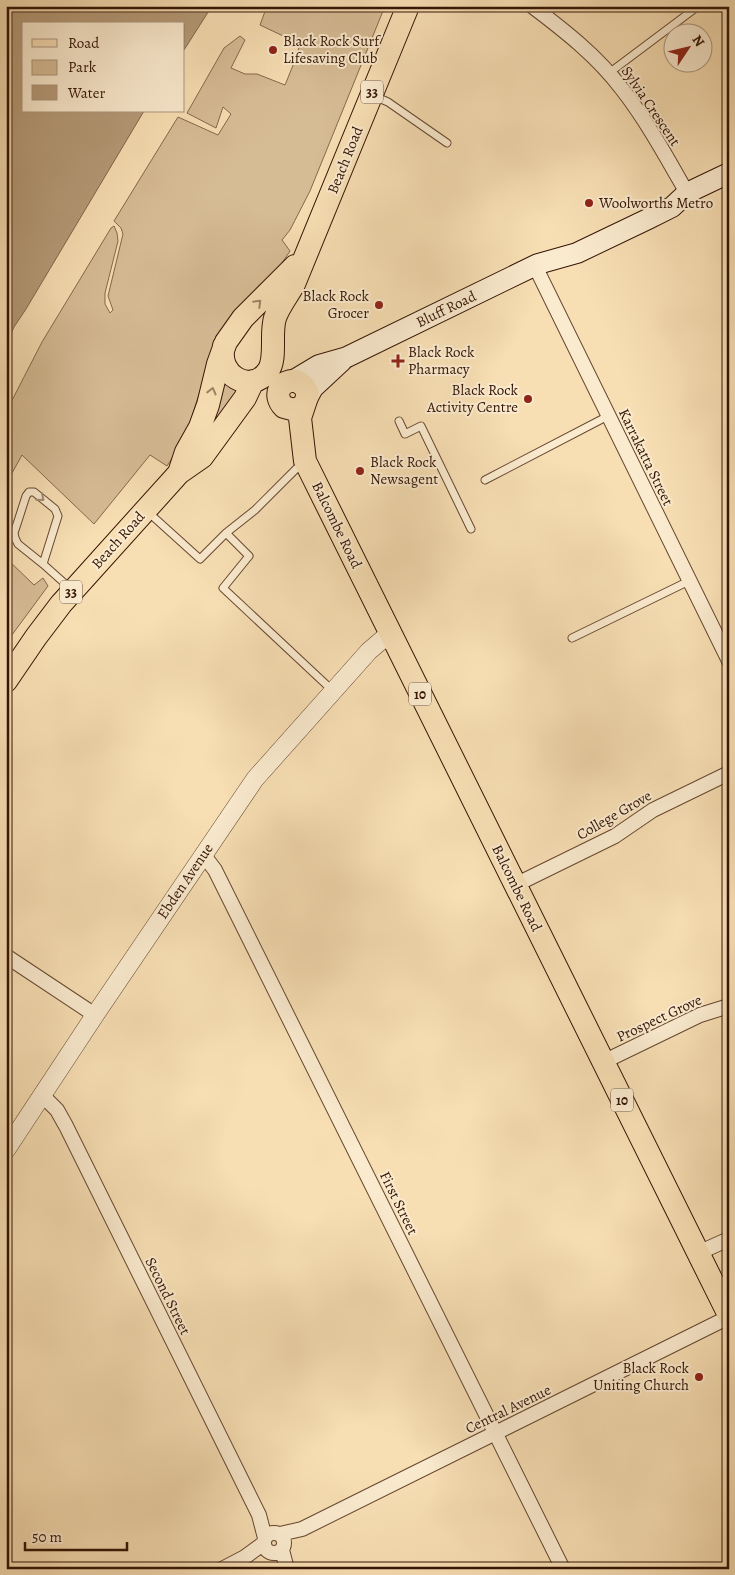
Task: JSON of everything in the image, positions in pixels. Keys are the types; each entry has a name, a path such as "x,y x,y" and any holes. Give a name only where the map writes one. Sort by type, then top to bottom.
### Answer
{"main road":[{"name":"Beach Road","path":"6,682 48,621 72,591 180,473 202,457 245,398 254,381 269,371 272,364 275,318 294,284 326,209 408,6"},
{"name":"Bluff Road","path":"293,380 319,364 347,356 540,263 577,253 672,207 687,193 729,173"},
{"name":"Beach Road","path":"180,473 186,452 200,426 208,405 225,343 243,318 283,276 305,257"},
{"path":"241,331 254,331 265,337 272,350 289,361 293,371 293,380 299,382 306,389 305,402 293,410 286,408 280,403 269,402 261,397 254,381 240,380 228,372 222,358 225,343 241,331"},
{"name":"Bluff Road","path":"305,402 310,392 347,356"},
{"name":"Balcombe Road","path":"293,380 284,383 280,388 278,396 283,421 292,445 305,460 729,1316"},
{"name":"Balcombe Road","path":"305,402 300,422 305,460"}],"street":[{"name":"Sylvia Crescent","path":"532,6 577,41 609,74 634,106 687,193"},
{"name":"Karrakatta Street","path":"540,263 608,416 729,661"},
{"name":"Ebden Avenue","path":"6,1150 255,779 332,691 369,651 390,633"},
{"name":"College Grove","path":"515,885 615,836 653,810 729,773"},
{"name":"First Street","path":"203,854 215,870 563,1569"},
{"path":"6,956 95,1015"},
{"name":"Prospect Grove","path":"603,1062 700,1015 729,1006"},
{"name":"Second Street","path":"43,1096 57,1110 66,1126 286,1569"},
{"path":"698,1254 729,1239"},
{"name":"Central Avenue","path":"222,1569 729,1316"}],"lane":[{"path":"609,74 697,7"},
{"path":"371,94 388,102 447,143"},
{"path":"485,480 608,416"},
{"path":"399,420 405,434 421,426 471,529"},
{"path":"146,510 200,559 226,532 255,510 305,460"},
{"path":"43,564 58,516 55,509 34,492 29,492 14,533 15,538 18,544 72,591"},
{"path":"226,532 249,556 223,588 332,691"},
{"path":"572,638 689,581"}],"green space":[{"path":"267,6 385,6 310,191 290,230 282,240 290,251 274,275 217,338 185,438 167,466 150,455 94,524 22,455 6,484 6,412 42,342 114,226 118,241 105,293 105,304 110,313 113,310 108,296 123,234 121,228 114,221 178,117 218,135 231,114 223,107 216,128 187,113 224,48 240,36 245,40 231,68 245,74 257,74 285,85 300,44 260,25"},
{"path":"224,377 241,390 208,439"},
{"path":"6,558 34,585 43,578 48,586 6,643"}],"water":[{"path":"6,6 212,6 185,48 185,22 22,22 22,112 143,112 14,327 6,345"}],"place":[{"name":"Black Rock Surf Lifesaving Club","path":"273,50"},
{"name":"Woolworths Metro","path":"589,203"},
{"name":"Black Rock Grocer","path":"379,305"},
{"name":"Black Rock Pharmacy","path":"398,361"},
{"name":"Black Rock Activity Centre","path":"528,399"},
{"name":"Black Rock Newsagent","path":"360,471"},
{"name":"Black Rock Uniting Church","path":"699,1377"}]}
